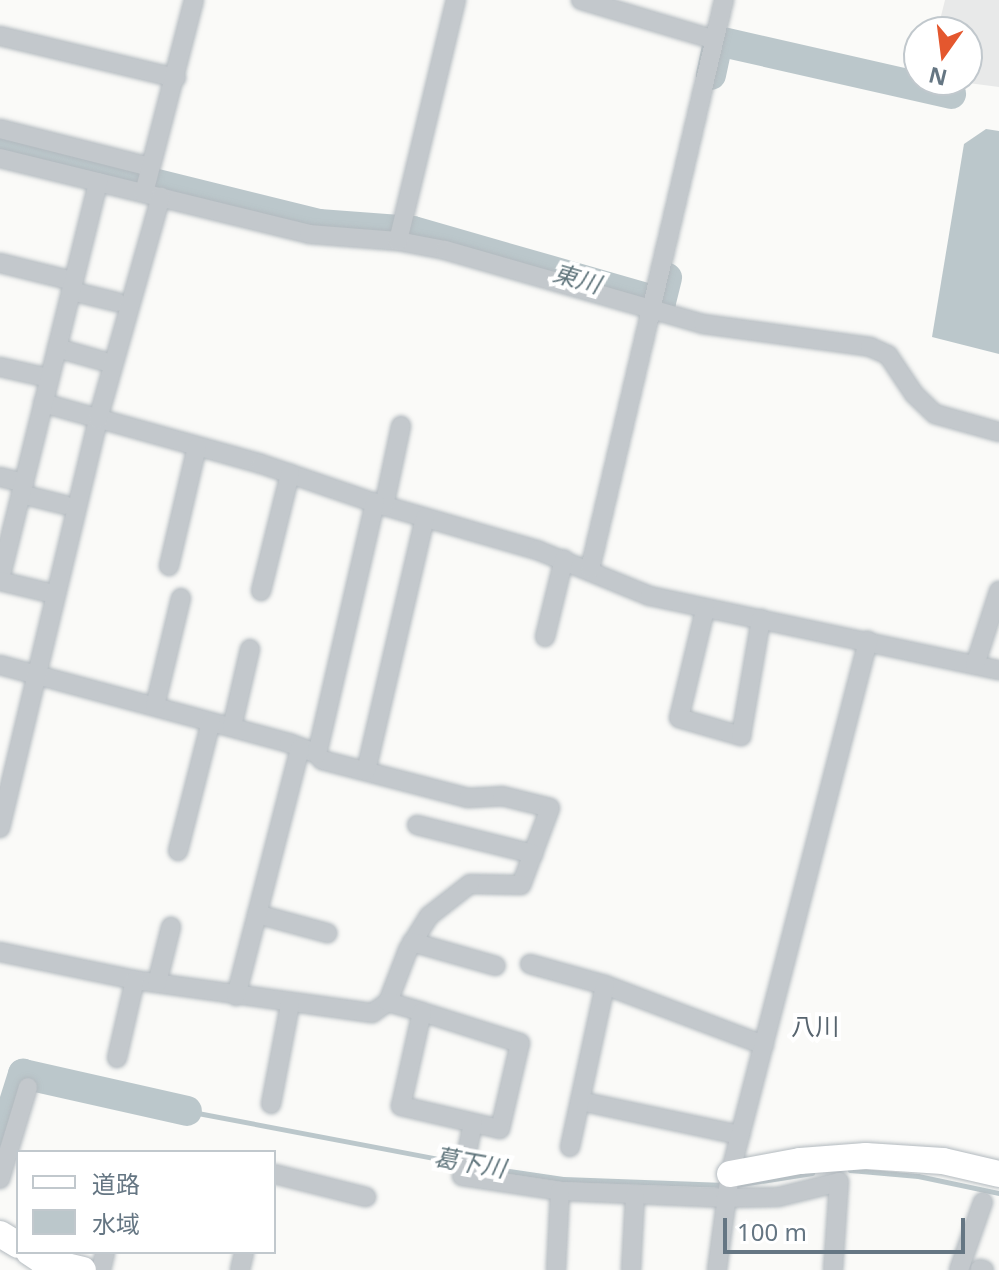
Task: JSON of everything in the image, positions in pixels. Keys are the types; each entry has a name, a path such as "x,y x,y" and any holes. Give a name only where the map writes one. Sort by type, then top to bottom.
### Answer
{"street":[{"path":"0,828 39,675 194,0"},
{"path":"400,234 456,0"},
{"path":"581,0 712,39"},
{"path":"590,569 712,39 724,0"},
{"path":"0,36 176,78"},
{"path":"0,129 150,183 309,234 400,234 552,280 650,303 703,324 858,344 882,351 896,364 928,409 999,432"},
{"path":"0,158 98,182 150,183"},
{"path":"46,592 1,573 98,182"},
{"path":"0,263 117,302"},
{"path":"57,348 103,361"},
{"path":"0,367 49,378"},
{"path":"43,403 290,474 379,505 564,559 633,590 705,610 999,670"},
{"path":"236,996 257,914 309,752 401,426"},
{"path":"169,566 197,447"},
{"path":"261,591 290,474"},
{"path":"0,477 65,505"},
{"path":"366,771 425,518"},
{"path":"545,637 564,559"},
{"path":"975,665 999,591"},
{"path":"155,706 181,598"},
{"path":"705,610 679,718 741,736 761,619"},
{"path":"717,1270 728,1186 740,1135 868,641"},
{"path":"232,727 250,649"},
{"path":"0,665 232,727 309,752 322,760 468,798 502,796 550,808 521,885 470,884 429,916 412,942 388,1002 372,1013 362,1015 135,980 0,952"},
{"path":"178,851 211,722"},
{"path":"417,825 533,854"},
{"path":"257,914 327,933"},
{"path":"157,983 171,927"},
{"path":"412,942 496,966"},
{"path":"530,964 605,985 764,1045"},
{"path":"117,1058 135,980"},
{"path":"570,1147 605,985"},
{"path":"388,1002 422,1012 520,1043 500,1129 401,1106 422,1012"},
{"path":"271,1104 290,1004"},
{"path":"0,1179 28,1087"},
{"path":"580,1101 740,1135"},
{"path":"473,1123 462,1176 560,1191 635,1196 728,1186 800,1161 866,1156 943,1161 999,1174"},
{"path":"276,1174 366,1197"},
{"path":"728,1186 778,1197 839,1182 833,1270"},
{"path":"556,1270 560,1191"},
{"path":"631,1270 635,1196"},
{"path":"959,1270 983,1202"},
{"path":"32,1254 41,1260 83,1270"}],"shaded area":[{"path":"945,0 999,0 999,87 983,85 983,16 941,16"}],"water":[{"path":"986,129 999,131 999,354 932,337 964,144"}],"waterway":[{"name":"東川","path":"711,75 718,41 903,83"},
{"name":"東川","path":"0,145 319,224 413,231 661,302 667,278"},
{"name":"葛下川","path":"0,1147 23,1074 187,1111"},
{"name":"葛下川","path":"187,1111 459,1163"},
{"name":"葛下川","path":"469,1165 563,1179 725,1185"},
{"name":"葛下川","path":"850,1170 918,1176 999,1193"},
{"name":"葛下川","path":"735,1185 812,1173"}],"district":[{"name":"八川","path":"815,1026"}]}
